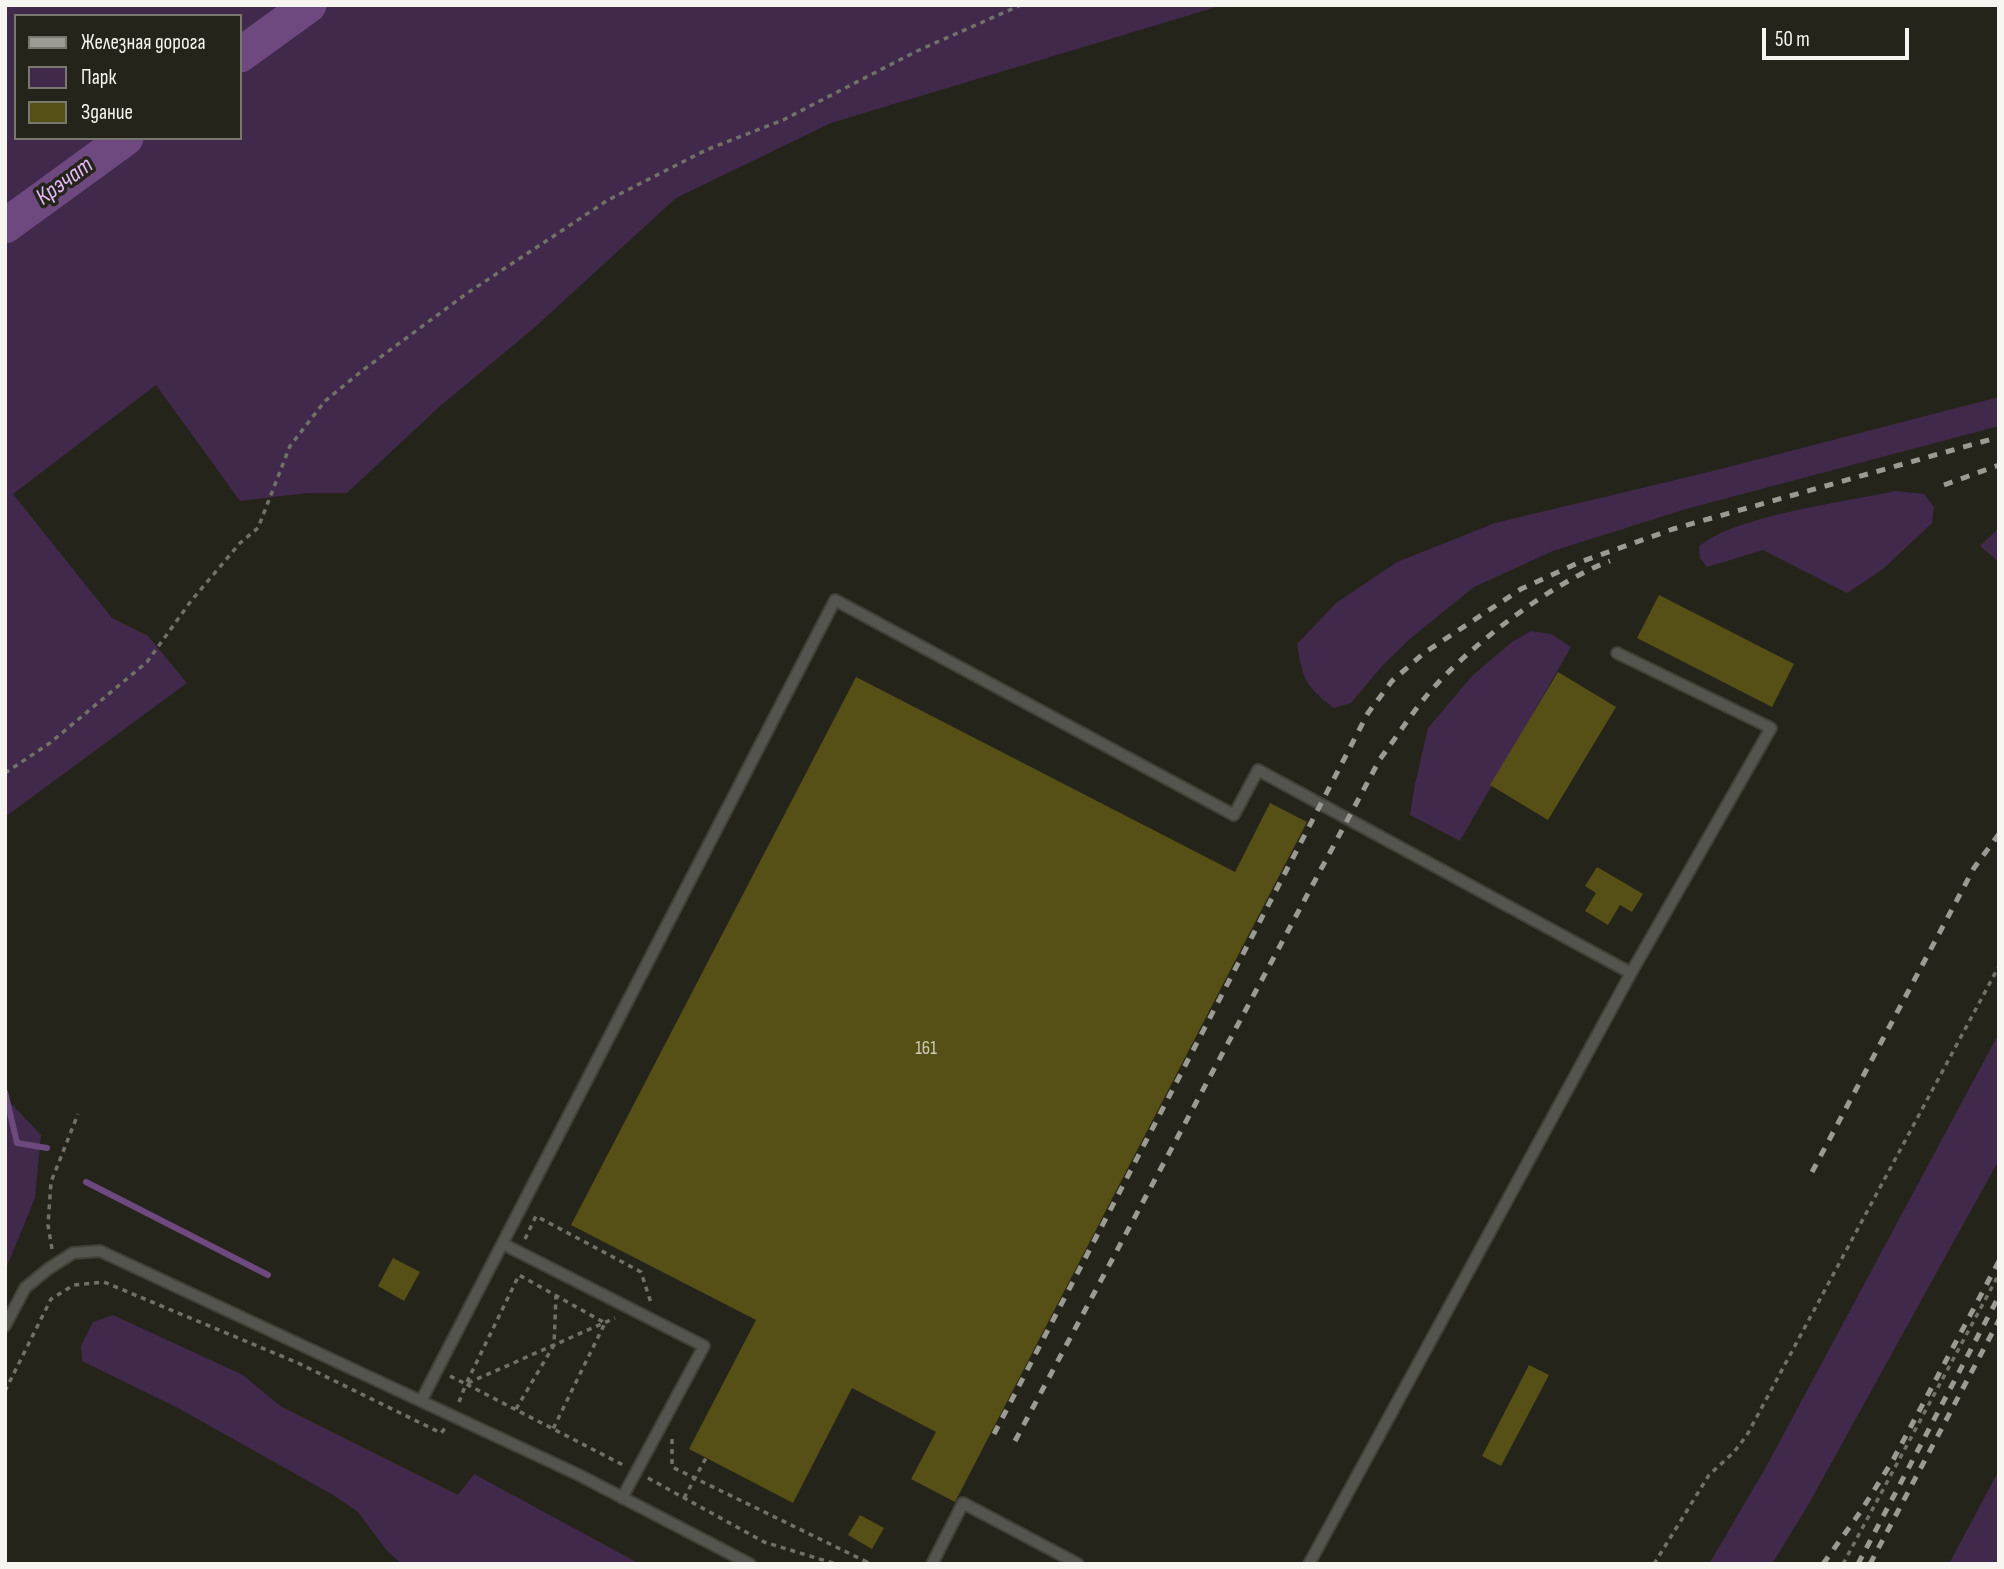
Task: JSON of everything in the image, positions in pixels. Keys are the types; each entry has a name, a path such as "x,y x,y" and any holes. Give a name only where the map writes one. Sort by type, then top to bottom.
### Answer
{"lane":[{"path":"421,1401 835,600 1234,815 1258,770 1631,973"},
{"path":"1308,1564 1631,973 1770,729 1617,653"},
{"path":"503,1244 704,1346 622,1498"},
{"path":"5,1326 25,1288 54,1264 73,1253 100,1251 421,1401 622,1498 750,1564"},
{"path":"932,1564 963,1503 1078,1564"}],"path":[{"path":"5,773 50,743 147,662 191,601 240,543 258,528 290,446 325,401 363,370 466,294 608,200 706,150 783,120 917,51 1021,5"},
{"path":"1654,1564 1709,1475 1734,1452 1747,1435 1999,966"},
{"path":"54,1264 48,1225 51,1182 78,1114"},
{"path":"466,1384 519,1275 519,1252 536,1216 642,1272 657,1322"},
{"path":"1843,1564 1999,1274"},
{"path":"519,1275 605,1323"},
{"path":"516,1409 554,1345 556,1296"},
{"path":"466,1384 634,1310"},
{"path":"553,1429 605,1323"},
{"path":"438,1370 466,1384"},
{"path":"672,1405 672,1467 867,1562 866,1564"},
{"path":"684,1498 706,1458"}],"green space":[{"path":"5,5 1223,5 831,123 676,198 534,328 439,407 347,493 308,493 240,501 156,385 13,494 112,618 148,636 187,683 5,817"},
{"path":"1999,397 1999,426 1686,509 1553,551 1474,587 1412,637 1382,666 1351,703 1334,708 1311,688 1304,674 1297,644 1336,603 1397,562 1495,523 1713,471"},
{"path":"1895,491 1924,494 1934,507 1932,523 1883,569 1847,593 1763,550 1707,567 1700,558 1699,547 1714,536 1736,527 1791,512"},
{"path":"1999,528 1999,562 1980,546"},
{"path":"1531,631 1551,634 1571,647 1460,841 1410,815 1428,728 1473,675 1512,642"},
{"path":"1999,1033 1999,1160 1807,1507 1772,1564 1709,1564 1766,1467"},
{"path":"5,1097 41,1135 35,1198 5,1271"},
{"path":"113,1315 243,1375 280,1406 458,1495 474,1474 640,1564 402,1564 387,1551 358,1512 333,1495 178,1408 82,1361 81,1346 93,1322"},
{"path":"1999,1470 1999,1564 1949,1564"}],"building":[{"path":"1659,595 1794,664 1772,707 1637,638"},
{"path":"1558,672 1616,707 1548,820 1490,785"},
{"path":"856,677 1235,872 1270,803 1307,822 955,1502 911,1479 936,1432 852,1388 793,1503 689,1449 756,1320 571,1225"},
{"path":"1597,867 1643,894 1632,912 1620,905 1608,925 1585,911 1596,893 1585,886"},
{"path":"393,1258 420,1272 404,1301 378,1286"},
{"path":"1529,1365 1549,1375 1501,1466 1482,1456"},
{"path":"860,1515 884,1528 872,1549 848,1535"}],"waterway":[{"name":"Крэчат","path":"242,54 309,5"},
{"name":"Крэчат","path":"5,226 123,140"},
{"path":"5,1092 17,1143 47,1148"},
{"path":"86,1182 268,1275"}],"railway":[{"path":"994,1434 1368,713 1392,681 1424,653 1521,589 1580,562 1673,529 1999,437"},
{"path":"1944,485 1999,465"},
{"path":"1015,1441 1380,759 1428,694 1465,656 1537,600 1562,584 1610,561"},
{"path":"1812,1172 1974,868 1999,834"},
{"path":"1823,1564 1893,1460 1999,1261"},
{"path":"1858,1564 1999,1296"},
{"path":"1870,1564 1999,1320"}]}
